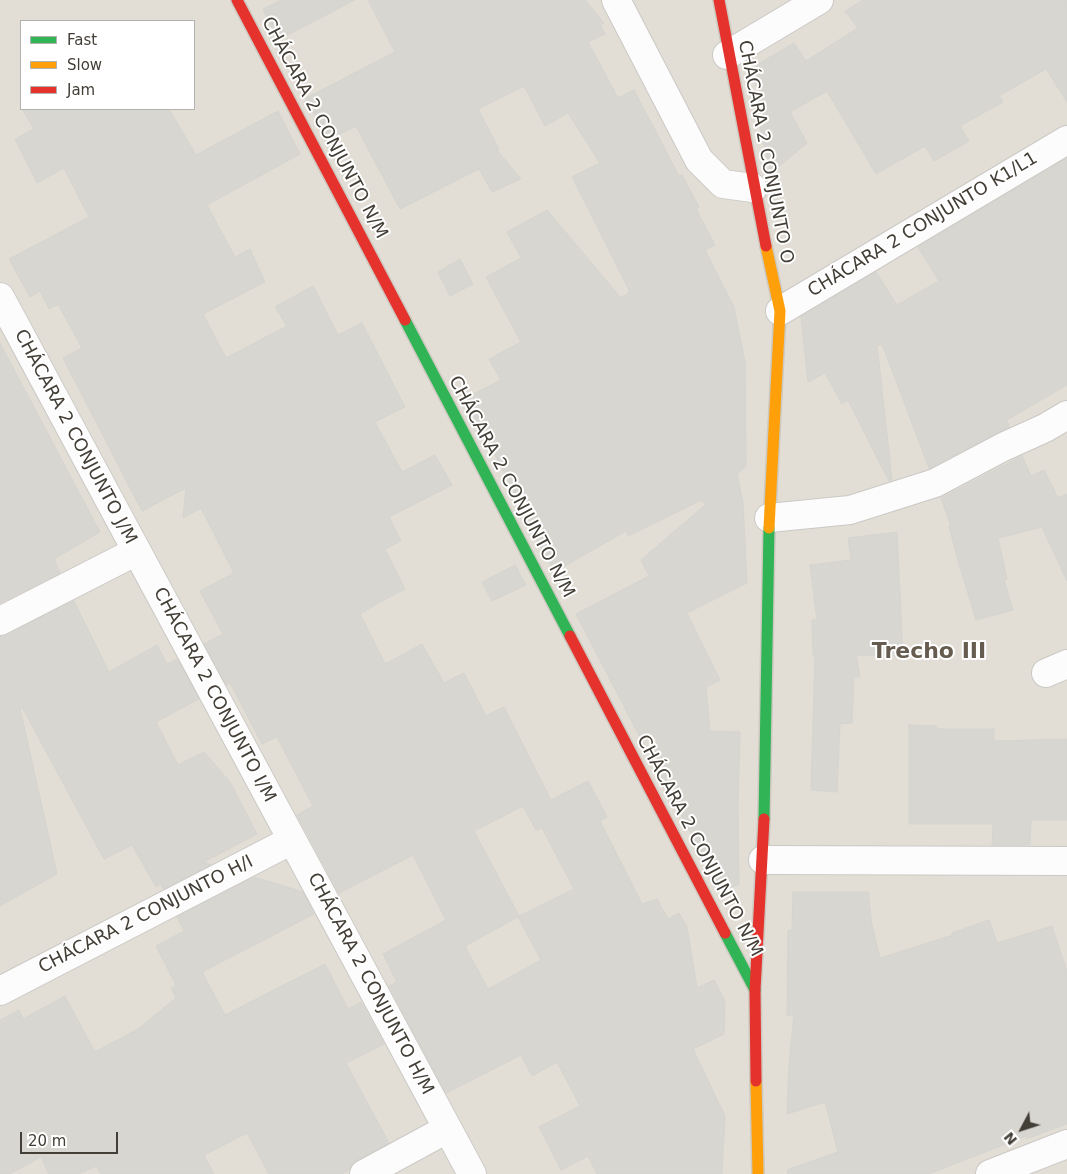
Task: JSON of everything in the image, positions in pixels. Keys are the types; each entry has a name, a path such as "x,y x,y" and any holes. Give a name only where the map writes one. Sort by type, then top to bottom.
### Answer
{"street":[{"name":"CHÁCARA 2 CONJUNTO N/M","path":"237,0 755,990"},
{"path":"616,0 699,160 723,184 753,188"},
{"name":"CHÁCARA 2 CONJUNTO O","path":"719,0 727,55 753,188 780,311 769,518 763,860 755,990 758,1174"},
{"path":"727,55 819,0"},
{"name":"CHÁCARA 2 CONJUNTO K1/L1","path":"780,311 1067,140"},
{"name":"CHÁCARA 2 CONJUNTO J/M","path":"0,297 137,551"},
{"path":"769,518 850,510 935,483 1003,447 1046,428 1067,415"},
{"path":"0,621 137,551"},
{"name":"CHÁCARA 2 CONJUNTO I/M","path":"137,551 292,840"},
{"name":"CHÁCARA 2 CONJUNTO H/I","path":"0,991 292,840"},
{"name":"CHÁCARA 2 CONJUNTO H/M","path":"292,840 472,1174"},
{"path":"763,860 1067,860"},
{"path":"364,1174 447,1129"},
{"path":"990,1174 1067,1144"}],"shaded area":[{"path":"0,0 1067,0 1067,1174 0,1174"}],"building":[{"path":"281,0 355,0 278,40 263,9"},
{"path":"368,0 585,0 604,23 600,25 605,34 588,42 618,98 634,90 679,176 682,175 699,207 696,209 715,245 705,250 734,307 745,362 746,466 737,474 743,503 747,583 687,613 720,680 706,687 710,731 740,732 738,806 739,884 721,891 654,763 657,737 642,741 576,614 649,576 641,560 705,505 702,500 628,536 626,531 554,572 531,529 533,527 465,398 501,380 489,359 521,342 486,277 521,258 507,232 547,210 621,298 630,292 572,177 600,163 568,113 545,126 524,86 478,109 499,149 497,150 521,179 492,192 479,169 400,209 356,126 328,140 306,98 395,52"},
{"path":"863,0 1067,0 1067,102 1046,69 999,96 1003,102 960,126 969,141 934,161 925,146 876,174 827,91 790,112 807,143 771,173 753,98 760,90 753,80 758,64 794,43 806,61 858,28 845,11"},
{"path":"23,110 170,110 196,155 278,111 300,154 207,205 235,257 250,249 265,282 203,314 226,358 287,326 275,307 313,286 338,335 362,323 405,407 375,422 402,472 435,455 452,485 389,517 401,541 385,549 405,589 360,614 385,664 422,644 444,683 464,673 486,716 504,707 551,800 588,781 607,817 600,821 642,904 657,899 668,919 679,913 687,927 697,988 714,980 725,1001 724,1034 693,1049 725,1116 722,1174 597,1174 588,1156 561,1170 539,1127 580,1106 557,1062 532,1076 521,1055 446,1093 389,986 397,982 383,954 446,920 413,855 339,893 297,815 313,806 277,737 262,744 230,683 226,685 204,644 223,634 200,591 234,573 201,508 183,518 186,488 142,511 63,358 82,348 58,304 49,309 40,291 30,297 9,259 89,217 64,168 37,183 15,139 34,129","holes":["523,806 536,830 542,828 574,889 519,916 474,831","518,917 541,960 488,989 465,946"]},
{"path":"1067,158 1067,385 1007,420 1009,427 929,468 882,344 877,345 892,480 889,481 848,400 842,404 825,373 808,382 801,317 876,272 897,305 939,281 918,247"},
{"path":"460,259 473,284 450,296 438,272"},
{"path":"0,343 100,532 54,559 60,573 0,603"},
{"path":"1022,456 1031,476 1044,470 1058,498 1067,494 1067,581 1042,527 998,538 1007,579 1004,580 1013,610 976,620 957,557 949,526 951,526 941,498"},
{"path":"897,532 903,656 856,655 860,677 854,677 852,723 840,724 837,792 811,790 815,655 813,655 812,620 817,620 810,565 851,560 848,538"},
{"path":"515,565 526,585 492,601 482,582"},
{"path":"74,601 109,672 157,645 167,664 177,659 199,699 156,722 178,765 204,752 230,782 257,834 204,862 211,865 163,889 161,884 156,887 132,845 104,859 22,707 20,708 57,874 0,906 0,636"},
{"path":"909,725 937,726 937,729 994,729 994,741 1067,739 1067,820 1031,820 1030,845 992,845 993,824 909,824"},
{"path":"254,877 303,892 314,914 202,972 225,1015 325,964 348,1009 361,1002 384,1044 346,1063 389,1143 357,1160 349,1170 342,1174 269,1174 247,1133 204,1155 214,1174 101,1174 96,1166 79,1174 49,1174 41,1157 10,1174 0,1174 0,1020 19,1010 23,1019 65,996 95,1052 138,1029 176,998 171,988 176,985 156,946 184,931 177,917"},
{"path":"793,892 868,892 872,925 880,958 953,935 952,933 989,920 997,943 1052,926 1067,971 1067,1124 1026,1139 1026,1136 929,1174 788,1174 787,1170 838,1152 825,1102 787,1114 794,1014 787,1016 788,930 792,930"}],"traffic: fast":[{"path":"405,320 570,636"},
{"path":"764,819 769,528"},
{"path":"725,933 755,990"}],"traffic: slow":[{"path":"766,246 780,311 769,528"},
{"path":"756,1081 758,1174"}],"traffic: jam":[{"path":"237,0 405,320"},
{"path":"719,0 766,246"},
{"path":"570,636 725,933"},
{"path":"756,1081 755,990 764,819"}],"district":[{"name":"Trecho III","path":"929,652"}]}
